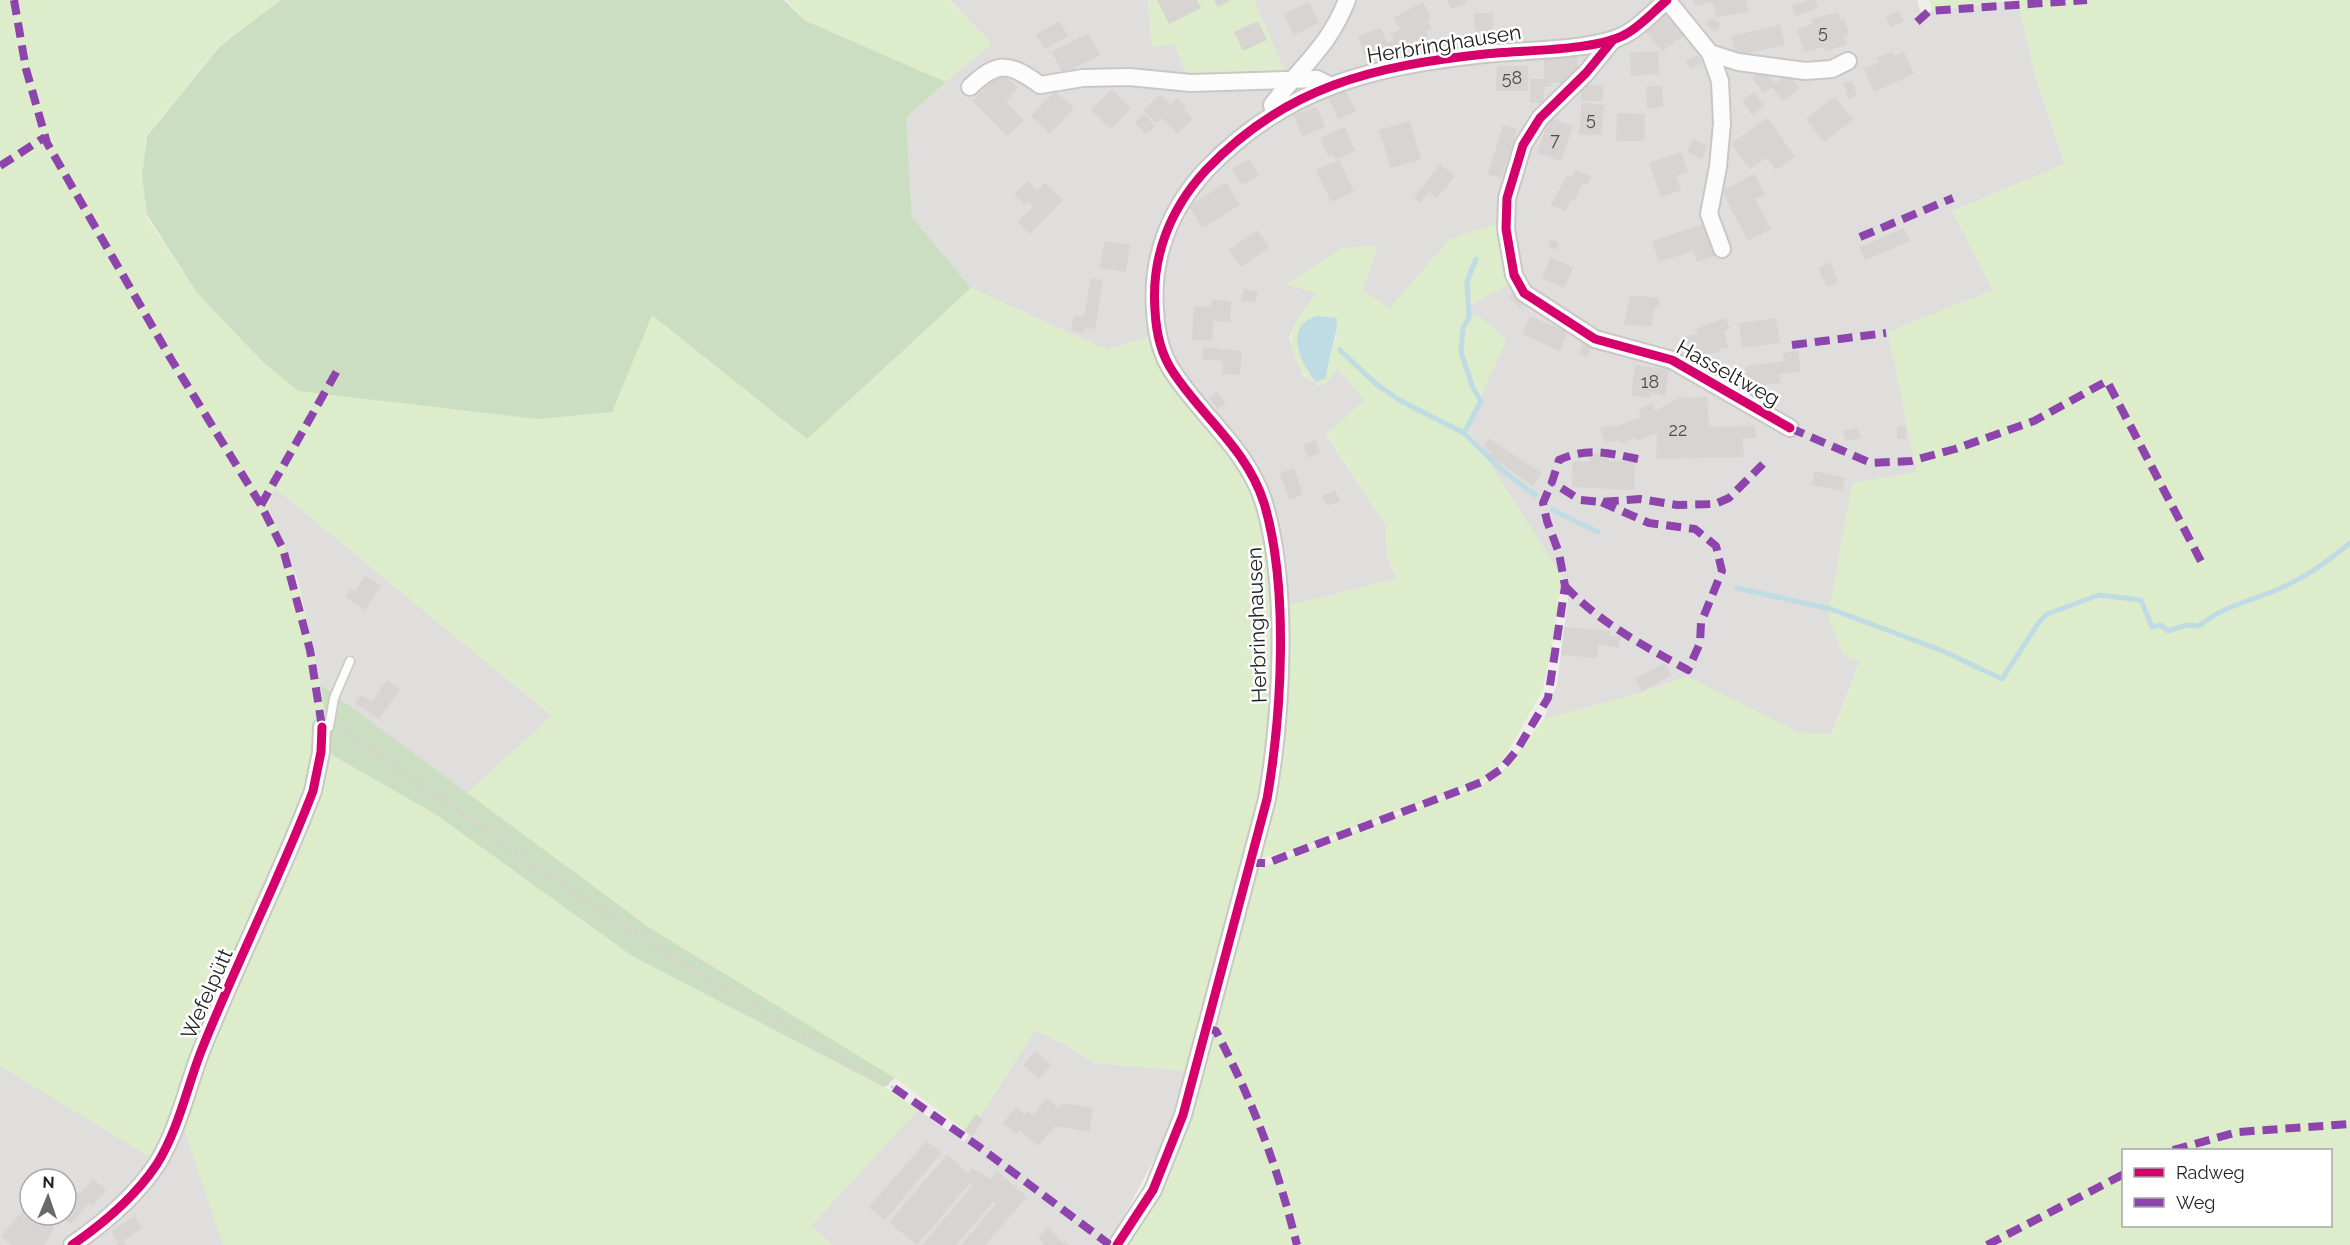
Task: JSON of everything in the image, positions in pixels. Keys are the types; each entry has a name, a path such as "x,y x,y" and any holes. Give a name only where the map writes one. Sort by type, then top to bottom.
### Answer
{"street":[{"name":"Herbringhausen","path":"1274,112 1272,105 1291,79 1327,41 1347,0"},
{"name":"Herbringhausen","path":"1117,1245 1153,1190 1185,1108 1267,799 1280,685 1277,572 1264,502 1243,458 1172,371 1156,333 1152,285 1156,259 1169,223 1194,183 1223,152 1274,112 1329,85 1367,73 1409,65 1480,54 1580,46 1613,40 1634,29 1667,0"},
{"path":"1667,0 1710,53 1720,81 1722,140 1708,214 1722,249"},
{"name":"Hasseltweg","path":"1613,40 1586,73 1540,118 1523,145 1507,198 1506,229 1514,275 1524,293 1595,339 1672,360 1790,428"},
{"path":"1710,53 1738,62 1805,71 1832,69 1848,61"},
{"name":"Herbringhausen","path":"970,87 995,67 1022,72 1040,85 1083,78 1129,77 1191,83 1317,79 1329,85"},
{"name":"Wefelpütt","path":"72,1245 99,1226 123,1204 156,1165 170,1141 200,1054 313,791 326,727"}],"lane":[{"path":"326,727 334,698 350,661"}],"path":[{"path":"326,727 340,728 571,890 718,986 894,1088"}],"shaded area":[{"path":"950,0 1148,0 1152,47 1174,44 1285,74 1254,0 1917,0 1922,15 1932,10 2018,0 2034,71 2065,164 1952,211 1993,290 1888,332 1917,472 1860,661 1831,735 1797,732 1687,676 1641,693 1544,719 1557,684 1568,599 1562,577 1467,428 1506,339 1470,314 1469,306 1519,278 1450,239 1390,309 1362,290 1377,247 1287,283 1316,293 1294,326 1289,338 1303,375 1319,386 1337,368 1365,400 1326,435 1386,526 1387,556 1397,579 1282,607 1152,336 1107,350 971,288 912,217 906,118 990,42"},
{"path":"275,488 552,716 467,793 320,684 299,584 268,506"},
{"path":"1035,1030 1094,1063 1188,1071 1161,1146 1112,1239 1116,1245 833,1245 810,1226 918,1110 964,1142"},
{"path":"0,1066 185,1131 224,1245 0,1245"}],"green space":[{"path":"0,0 281,0 219,46 146,136 143,174 147,218 197,293 264,363 298,391 652,314 807,438 971,288 1107,350 1152,336 1239,463 1260,508 1272,577 1275,660 1261,781 1244,859 1188,1071 1094,1063 1035,1030 969,1134 895,1078 650,928 467,793 552,716 275,488 268,506 292,566 309,628 332,755 435,814 632,956 884,1087 918,1110 811,1226 833,1245 223,1245 185,1131 153,1159 0,1066"},
{"path":"281,0 784,0 804,20 946,82 906,118 912,217 971,288 807,439 652,315 612,412 538,419 298,391 264,363 197,293 147,215 142,176 147,136 220,46"},
{"path":"787,0 949,0 992,44 946,82 804,20"},
{"path":"1148,0 1254,0 1286,74 1187,76 1174,44 1152,47"},
{"path":"1929,0 2004,0 1932,10"},
{"path":"2018,0 2350,0 2350,1245 1129,1245 1175,1153 1213,1037 1254,870 1484,783 1504,770 1544,719 1641,693 1687,676 1797,732 1832,734 1860,662 1843,655 1828,616 1852,483 1917,472 1888,332 1993,290 1952,211 2065,164 2034,71"},
{"path":"1500,223 1512,283 1469,306 1470,314 1479,316 1506,339 1467,428 1562,577 1552,647 1542,692 1499,767 1480,781 1297,849 1257,859 1282,607 1397,579 1387,556 1386,526 1326,434 1365,400 1337,368 1329,382 1319,386 1302,370 1292,347 1293,331 1316,293 1286,284 1342,248 1377,246 1362,290 1390,308 1450,239","holes":["1337,335 1326,378 1297,339"]},
{"path":"320,684 650,928 895,1078 884,1087 632,956 435,814 332,755"}],"water":[{"path":"1317,316 1337,318 1326,378 1316,382 1300,355 1298,336 1300,328"}],"building":[{"path":"1157,0 1197,0 1201,8 1169,24"},
{"path":"1214,0 1231,0 1218,7"},
{"path":"1447,0 1467,0 1468,2 1451,9"},
{"path":"1693,0 1746,0 1749,11 1716,18 1713,2 1694,6"},
{"path":"1816,0 1818,8 1796,16 1792,6"},
{"path":"1309,2 1319,23 1294,35 1284,14"},
{"path":"1423,2 1431,18 1427,20 1432,28 1426,31 1428,36 1389,53 1387,48 1365,57 1358,36 1381,28 1387,43 1394,40 1391,33 1401,30 1393,18"},
{"path":"1667,9 1687,33 1662,51 1645,31 1646,24"},
{"path":"1898,11 1904,21 1891,27 1886,17"},
{"path":"1838,12 1840,20 1844,19 1849,35 1844,36 1847,45 1824,51 1823,47 1804,52 1797,29 1813,24 1812,19"},
{"path":"1474,13 1493,13 1493,31 1475,31"},
{"path":"1711,18 1721,24 1716,32 1706,25"},
{"path":"1059,21 1068,36 1045,49 1036,35"},
{"path":"1258,21 1267,40 1243,51 1234,32"},
{"path":"1780,25 1785,45 1736,56 1731,36"},
{"path":"1088,33 1100,55 1063,74 1052,52"},
{"path":"1658,51 1659,74 1631,76 1630,53"},
{"path":"1892,52 1894,56 1904,52 1914,74 1874,92 1864,69 1879,62 1877,58"},
{"path":"1699,55 1702,63 1690,69 1686,61"},
{"path":"1544,57 1578,57 1578,77 1568,77 1567,83 1551,83 1551,87 1544,87 1544,103 1530,103 1530,79 1544,79"},
{"path":"1497,66 1528,66 1528,91 1496,91"},
{"path":"1764,69 1775,84 1789,74 1800,88 1783,101 1772,87 1764,93 1752,78"},
{"path":"1002,71 1018,88 1006,102 1024,121 1007,136 972,101"},
{"path":"1852,81 1857,96 1848,99 1844,83"},
{"path":"1581,85 1603,85 1603,101 1581,101"},
{"path":"1646,86 1662,86 1663,107 1647,108"},
{"path":"1344,88 1356,111 1339,119 1327,96"},
{"path":"1112,89 1131,109 1110,129 1091,110"},
{"path":"1055,91 1074,108 1050,134 1031,116"},
{"path":"1754,92 1764,106 1752,115 1742,101"},
{"path":"1160,95 1171,105 1177,98 1186,107 1183,109 1192,119 1178,134 1161,118 1156,123 1143,111"},
{"path":"1835,97 1853,120 1824,142 1806,119"},
{"path":"1582,103 1604,105 1601,135 1579,134"},
{"path":"1317,107 1325,127 1302,136 1294,115"},
{"path":"1617,113 1645,114 1644,141 1616,141"},
{"path":"1144,114 1155,126 1146,134 1135,123"},
{"path":"1549,118 1573,126 1561,161 1537,153"},
{"path":"1767,118 1795,156 1776,170 1766,158 1750,169 1731,144"},
{"path":"1410,121 1421,160 1391,168 1379,130"},
{"path":"1503,125 1517,129 1501,178 1488,174"},
{"path":"1345,127 1355,151 1336,159 1333,154 1328,156 1320,138"},
{"path":"1693,139 1708,146 1702,159 1687,152"},
{"path":"1681,152 1688,172 1676,176 1681,190 1661,197 1649,163"},
{"path":"1249,159 1259,175 1242,185 1232,169"},
{"path":"1339,160 1354,192 1331,202 1316,170"},
{"path":"1440,164 1455,176 1437,198 1429,192 1420,203 1414,198"},
{"path":"1575,170 1591,176 1587,185 1582,184 1574,201 1571,199 1565,211 1551,205 1567,175 1572,177"},
{"path":"1754,174 1765,194 1755,199 1771,229 1748,241 1722,191"},
{"path":"1027,181 1037,191 1045,183 1063,200 1030,234 1018,222 1033,206 1029,201 1025,205 1014,195"},
{"path":"1226,183 1240,205 1202,228 1189,206"},
{"path":"1704,224 1715,256 1697,262 1693,251 1659,262 1652,241"},
{"path":"1904,228 1910,241 1865,260 1860,247"},
{"path":"1257,230 1269,247 1241,267 1229,250"},
{"path":"1551,239 1559,243 1556,250 1548,246"},
{"path":"1104,241 1130,245 1126,272 1100,268"},
{"path":"1551,257 1573,267 1564,288 1542,278"},
{"path":"1830,262 1838,282 1827,287 1818,268"},
{"path":"1091,278 1103,280 1095,329 1085,328 1084,333 1071,331 1074,315 1084,317"},
{"path":"1244,289 1258,292 1255,303 1241,300"},
{"path":"1515,291 1526,302 1520,308 1509,297"},
{"path":"1630,295 1658,298 1660,303 1654,309 1652,326 1624,325"},
{"path":"1212,300 1231,301 1230,322 1214,321 1212,341 1192,340 1194,306 1211,307"},
{"path":"1530,316 1568,332 1560,351 1522,334"},
{"path":"1725,318 1730,328 1724,331 1728,348 1691,358 1687,336 1698,334 1696,329"},
{"path":"1776,318 1780,343 1742,348 1739,323"},
{"path":"1584,340 1592,343 1587,357 1579,354"},
{"path":"1203,347 1242,351 1240,375 1222,374 1223,361 1202,359"},
{"path":"1798,351 1801,372 1779,374 1780,383 1748,387 1746,366 1784,361 1783,353"},
{"path":"1635,365 1669,369 1665,396 1651,394 1651,398 1631,396"},
{"path":"1217,392 1226,404 1218,409 1209,398"},
{"path":"1707,397 1709,427 1755,426 1756,438 1742,438 1744,457 1656,459 1657,433 1637,441 1636,437 1622,443 1620,440 1605,443 1600,427 1617,426 1642,417 1638,410 1652,404 1655,411 1679,398"},
{"path":"1897,426 1906,426 1906,439 1897,439"},
{"path":"1858,428 1860,438 1846,441 1843,431"},
{"path":"1488,438 1542,473 1533,486 1489,455 1491,452 1483,446"},
{"path":"1315,440 1320,453 1308,458 1303,445"},
{"path":"1590,453 1609,454 1609,461 1635,462 1634,490 1572,487 1573,461 1590,462"},
{"path":"1294,468 1303,495 1289,500 1280,473"},
{"path":"1815,471 1845,478 1842,491 1812,485"},
{"path":"1335,490 1340,501 1327,506 1322,496"},
{"path":"365,576 381,586 365,610 345,597 351,589 355,591"},
{"path":"1564,627 1610,631 1610,636 1620,636 1619,648 1598,644 1597,658 1561,655"},
{"path":"1664,663 1671,675 1642,691 1635,679"},
{"path":"387,680 400,689 379,719 355,703 361,695 372,702"},
{"path":"1035,1051 1051,1065 1039,1079 1023,1065"},
{"path":"1047,1098 1058,1108 1063,1103 1093,1108 1089,1132 1055,1126 1038,1146 1019,1130 1016,1134 1003,1123 1016,1107 1025,1115 1028,1111 1033,1115"},
{"path":"976,1114 983,1120 972,1136 964,1131"},
{"path":"927,1141 941,1153 885,1220 869,1207"},
{"path":"947,1155 968,1173 972,1168 990,1179 997,1171 1027,1197 985,1245 961,1245 996,1204 993,1202 956,1245 922,1245 973,1185 970,1183 917,1245 889,1222"},
{"path":"93,1179 106,1190 93,1206 89,1203 78,1216 78,1193 80,1194"},
{"path":"18,1216 18,1227 54,1228 44,1245 12,1245 1,1236"},
{"path":"134,1216 142,1228 123,1241 126,1245 116,1245 119,1243 111,1231"},
{"path":"1048,1227 1063,1243 1064,1241 1069,1245 1042,1245 1044,1243 1038,1238"}],"waterway":[{"path":"1464,433 1481,401 1473,388 1461,352 1463,328 1469,318 1467,282 1476,259"},
{"path":"1340,350 1376,384 1401,401 1464,433 1502,470 1535,495"},
{"path":"1553,510 1598,532"},
{"path":"1737,588 1831,609 1943,651 2002,679 2039,622 2047,614 2099,595 2141,600 2152,627 2161,625 2168,631 2187,625 2199,626 2227,609 2298,580 2325,563 2350,543"}],"marked path":[{"path":"14,0 26,69 47,143 171,359 261,505 283,549 310,650 322,727"},
{"path":"1917,22 1929,11 2087,0"},
{"path":"0,166 45,137"},
{"path":"1860,237 1953,198"},
{"path":"1792,345 1886,333"},
{"path":"261,505 338,369"},
{"path":"1790,428 1871,463 1911,461 1955,449 2034,421 2107,381 2204,567"},
{"path":"1638,459 1598,452 1569,456 1559,460 1552,482 1580,500 1601,502 1640,499 1677,505 1715,504 1729,498 1763,464"},
{"path":"1250,863 1267,863 1482,782 1501,769 1517,750 1548,698 1565,586 1559,553 1543,503 1552,482"},
{"path":"1565,586 1608,623 1688,670 1700,643 1701,623 1722,571 1716,546 1695,529 1649,523 1601,502"},
{"path":"1207,1028 1216,1031 1253,1110 1273,1161 1297,1245"},
{"path":"894,1088 978,1146 1110,1245"},
{"path":"2177,1149 2238,1132 2350,1124"},
{"path":"1987,1245 2122,1175"}],"cycle path":[{"path":"1117,1245 1153,1190 1183,1115 1267,799 1279,689 1280,610 1277,572 1264,503 1247,466 1236,450 1173,372 1162,350 1158,334 1155,310 1156,271 1173,217 1193,185 1236,141 1268,118 1334,85 1406,65 1485,54 1578,47 1613,40 1637,27 1667,0"},
{"path":"1613,40 1586,73 1540,118 1523,145 1507,198 1506,229 1514,275 1524,293 1595,339 1672,360 1790,428"},
{"path":"72,1245 96,1228 129,1198 157,1164 164,1151 176,1124 200,1054 313,791 321,752 322,727"}]}
